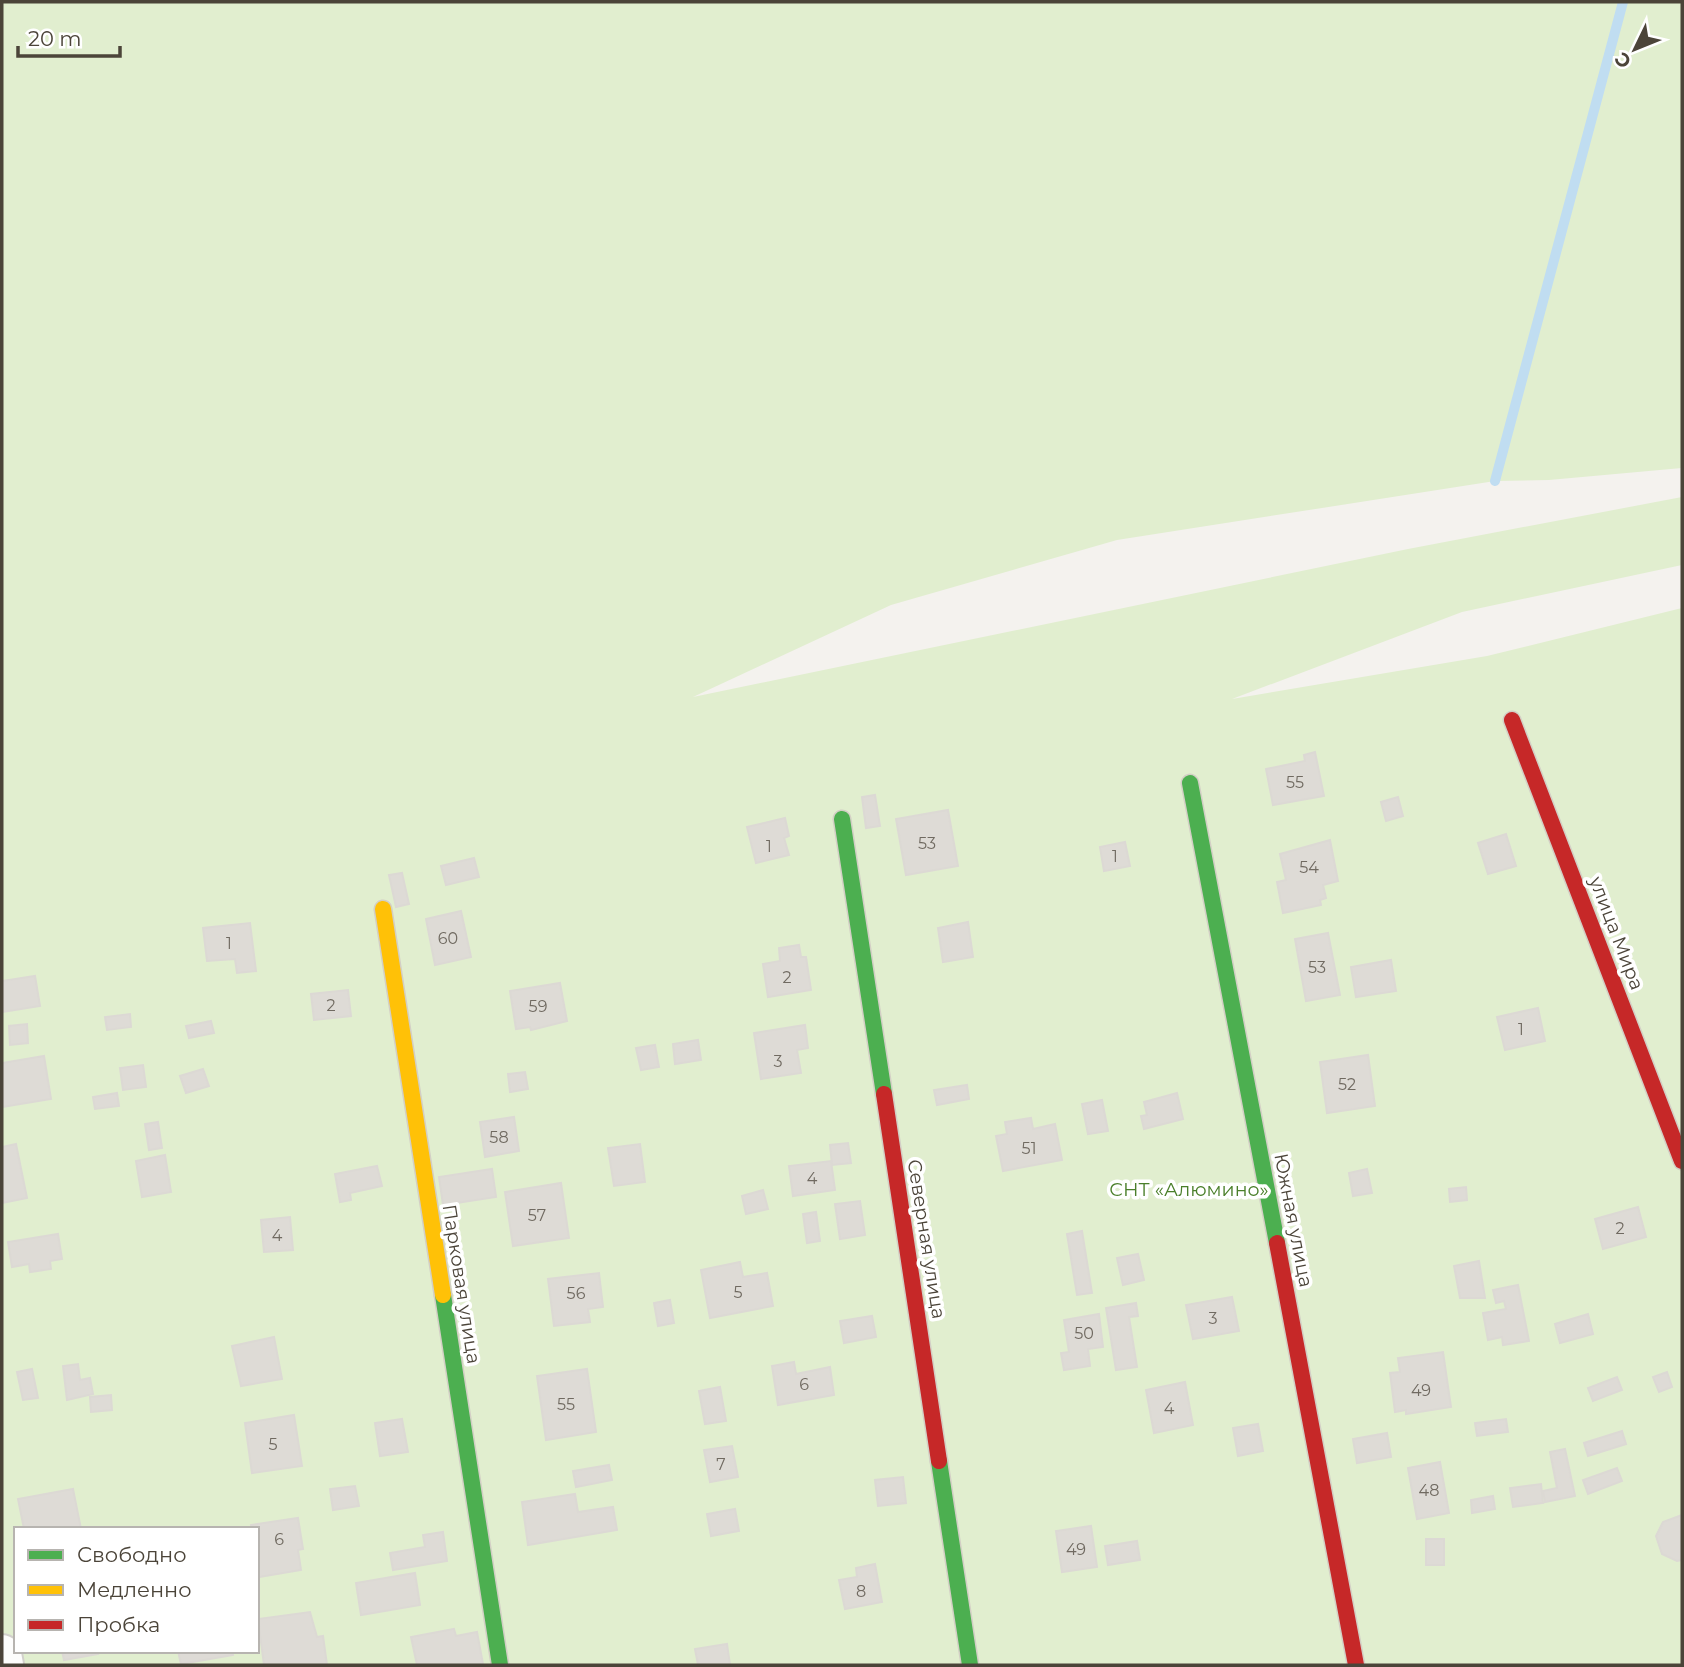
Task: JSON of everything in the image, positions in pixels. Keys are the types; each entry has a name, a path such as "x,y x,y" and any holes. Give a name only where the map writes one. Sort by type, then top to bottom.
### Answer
{"street":[{"name":"улица Мира","path":"1513,720 1682,1161"},
{"name":"Южная улица","path":"1190,783 1356,1665"},
{"name":"Северная улица","path":"842,819 970,1665"},
{"name":"Парковая улица","path":"383,909 500,1665"},
{"path":"2,1654 4,1665"}],"green space":[{"name":"СНТ «Алюмино»","path":"2,2 1682,2 1682,468 1549,480 1495,481 1117,540 891,605 693,697 1408,549 1682,497 1682,565 1462,612 1232,699 1487,656 1682,608 1682,1665 2,1665"}],"building":[{"path":"1315,752 1324,796 1273,805 1266,769 1305,761 1304,755"},
{"path":"875,795 880,826 866,828 862,797"},
{"path":"1398,797 1403,816 1386,821 1381,802"},
{"path":"948,810 958,866 906,875 896,819"},
{"path":"785,818 789,836 784,838 789,855 756,863 747,827"},
{"path":"1506,834 1516,866 1488,874 1478,843"},
{"path":"1330,840 1338,881 1323,885 1326,898 1320,900 1321,905 1283,913 1277,882 1286,880 1280,854"},
{"path":"1125,842 1130,866 1104,871 1100,847"},
{"path":"474,858 479,877 446,885 441,866"},
{"path":"402,873 409,904 396,907 389,875"},
{"path":"461,911 471,957 435,965 426,919"},
{"path":"968,922 973,957 943,962 938,928"},
{"path":"250,923 256,971 237,973 235,959 207,961 203,928"},
{"path":"1328,933 1340,995 1306,1001 1295,939"},
{"path":"799,945 801,957 806,957 811,990 768,997 763,964 780,961 779,948"},
{"path":"1391,960 1396,991 1356,997 1351,967"},
{"path":"35,976 40,1006 2,1012 2,981"},
{"path":"560,983 567,1021 531,1030 530,1027 516,1029 510,991"},
{"path":"348,990 351,1016 314,1020 311,994"},
{"path":"1538,1008 1545,1041 1505,1050 1497,1017"},
{"path":"130,1014 131,1027 107,1030 105,1017"},
{"path":"211,1021 214,1033 189,1038 186,1026"},
{"path":"27,1024 28,1043 10,1045 9,1026"},
{"path":"805,1025 808,1048 797,1050 801,1073 761,1079 754,1033"},
{"path":"698,1040 701,1060 675,1064 673,1044"},
{"path":"655,1045 659,1067 641,1070 636,1048"},
{"path":"1368,1055 1375,1106 1327,1113 1320,1062"},
{"path":"44,1056 51,1099 2,1107 2,1063"},
{"path":"143,1065 146,1087 123,1090 120,1068"},
{"path":"203,1069 209,1086 186,1093 180,1076"},
{"path":"525,1072 528,1089 510,1092 508,1074"},
{"path":"967,1085 969,1099 937,1105 934,1090"},
{"path":"117,1093 119,1106 95,1109 93,1097"},
{"path":"1177,1093 1183,1119 1144,1129 1141,1116 1147,1115 1144,1102"},
{"path":"1102,1100 1108,1131 1088,1134 1082,1104"},
{"path":"514,1117 519,1151 485,1157 480,1122"},
{"path":"1031,1118 1033,1129 1055,1124 1062,1160 1003,1171 996,1136 1007,1134 1005,1122"},
{"path":"158,1122 162,1148 149,1150 145,1124"},
{"path":"848,1143 851,1163 832,1165 830,1145"},
{"path":"16,1144 27,1198 2,1203 2,1147"},
{"path":"640,1144 645,1182 614,1186 608,1148"},
{"path":"165,1155 171,1192 142,1197 136,1161"},
{"path":"831,1161 835,1190 793,1196 789,1166"},
{"path":"377,1166 382,1186 350,1193 351,1200 340,1202 335,1174"},
{"path":"492,1169 496,1197 443,1205 439,1177"},
{"path":"1367,1169 1372,1193 1353,1196 1349,1173"},
{"path":"561,1183 569,1238 513,1246 505,1192"},
{"path":"1466,1187 1467,1200 1450,1202 1449,1189"},
{"path":"763,1190 768,1209 746,1214 742,1196"},
{"path":"860,1201 865,1235 840,1239 835,1204"},
{"path":"1638,1207 1646,1237 1603,1249 1595,1219"},
{"path":"816,1212 820,1241 807,1243 803,1214"},
{"path":"290,1217 293,1250 264,1252 261,1220"},
{"path":"1082,1231 1092,1293 1077,1295 1067,1234"},
{"path":"58,1234 62,1259 50,1261 51,1269 30,1272 29,1264 12,1267 8,1242"},
{"path":"1138,1254 1144,1280 1123,1285 1117,1258"},
{"path":"1479,1261 1485,1298 1460,1298 1454,1266"},
{"path":"740,1262 743,1277 767,1273 773,1306 710,1318 701,1270"},
{"path":"599,1273 603,1307 588,1309 590,1322 554,1326 548,1279"},
{"path":"1518,1285 1529,1341 1503,1345 1502,1337 1488,1340 1483,1313 1506,1309 1504,1301 1496,1303 1493,1290"},
{"path":"1232,1297 1239,1331 1193,1339 1186,1305"},
{"path":"670,1300 674,1323 658,1326 654,1303"},
{"path":"1136,1303 1138,1316 1129,1317 1137,1367 1116,1370 1106,1308"},
{"path":"1099,1314 1103,1347 1088,1349 1090,1366 1064,1370 1061,1353 1069,1352 1064,1320"},
{"path":"1588,1314 1593,1334 1560,1343 1555,1324"},
{"path":"872,1316 876,1337 844,1343 840,1321"},
{"path":"274,1337 282,1379 241,1386 232,1346"},
{"path":"1443,1352 1451,1407 1406,1414 1406,1410 1395,1412 1390,1373 1400,1372 1398,1358"},
{"path":"794,1362 796,1374 830,1367 834,1395 778,1405 772,1366"},
{"path":"78,1364 80,1380 90,1378 93,1394 67,1400 63,1366"},
{"path":"32,1369 38,1398 23,1400 17,1372"},
{"path":"587,1369 596,1432 546,1440 537,1376"},
{"path":"1667,1372 1672,1387 1659,1392 1653,1377"},
{"path":"1617,1377 1622,1390 1593,1401 1588,1388"},
{"path":"1185,1382 1193,1425 1154,1433 1146,1390"},
{"path":"720,1387 726,1421 705,1424 699,1391"},
{"path":"111,1395 112,1410 91,1412 90,1397"},
{"path":"294,1415 302,1466 252,1473 245,1423"},
{"path":"402,1419 408,1452 380,1456 375,1423"},
{"path":"1506,1419 1508,1432 1477,1436 1475,1423"},
{"path":"1258,1424 1263,1451 1238,1456 1233,1428"},
{"path":"1622,1431 1626,1444 1588,1456 1584,1443"},
{"path":"1387,1433 1391,1457 1357,1463 1353,1439"},
{"path":"732,1446 738,1477 710,1482 704,1450"},
{"path":"1565,1449 1575,1496 1545,1502 1543,1491 1557,1488 1550,1452"},
{"path":"1440,1462 1449,1513 1417,1519 1408,1468"},
{"path":"609,1465 612,1480 576,1487 573,1471"},
{"path":"1617,1468 1622,1481 1588,1494 1583,1480"},
{"path":"903,1477 906,1503 878,1506 875,1480"},
{"path":"1541,1484 1543,1503 1513,1507 1510,1488"},
{"path":"355,1486 359,1506 333,1510 330,1489"},
{"path":"73,1489 81,1527 24,1527 18,1499"},
{"path":"575,1494 578,1512 613,1507 617,1530 528,1545 522,1502"},
{"path":"1493,1496 1495,1509 1472,1513 1471,1500"},
{"path":"735,1509 739,1531 711,1536 707,1514"},
{"path":"1682,1515 1682,1560 1677,1561 1662,1554 1656,1536 1663,1522"},
{"path":"298,1518 303,1549 298,1550 301,1570 259,1577 259,1527 251,1525"},
{"path":"1091,1526 1097,1567 1062,1572 1056,1531"},
{"path":"443,1532 447,1561 393,1570 390,1553 425,1547 423,1535"},
{"path":"1426,1539 1444,1539 1444,1565 1426,1565"},
{"path":"1137,1541 1140,1560 1108,1565 1105,1546"},
{"path":"875,1564 882,1602 845,1609 839,1580 857,1577 856,1568"},
{"path":"415,1573 420,1605 361,1615 356,1583"},
{"path":"310,1612 317,1637 323,1636 327,1665 264,1665 259,1619"},
{"path":"454,1629 456,1636 477,1632 483,1664 417,1665 411,1637"},
{"path":"727,1644 730,1665 698,1665 695,1649"},
{"path":"62,1653 98,1654 64,1660"},
{"path":"178,1653 233,1655 181,1664"}],"waterway":[{"path":"1495,481 1623,2"}],"traffic: fast":[{"path":"1190,783 1277,1243"},
{"path":"842,819 884,1094"},
{"path":"443,1295 500,1665"},
{"path":"939,1461 970,1665"}],"traffic: slow":[{"path":"383,909 443,1295"}],"traffic: jam":[{"path":"1512,720 1682,1161"},
{"path":"884,1094 939,1461"},
{"path":"1277,1243 1356,1665"}]}
